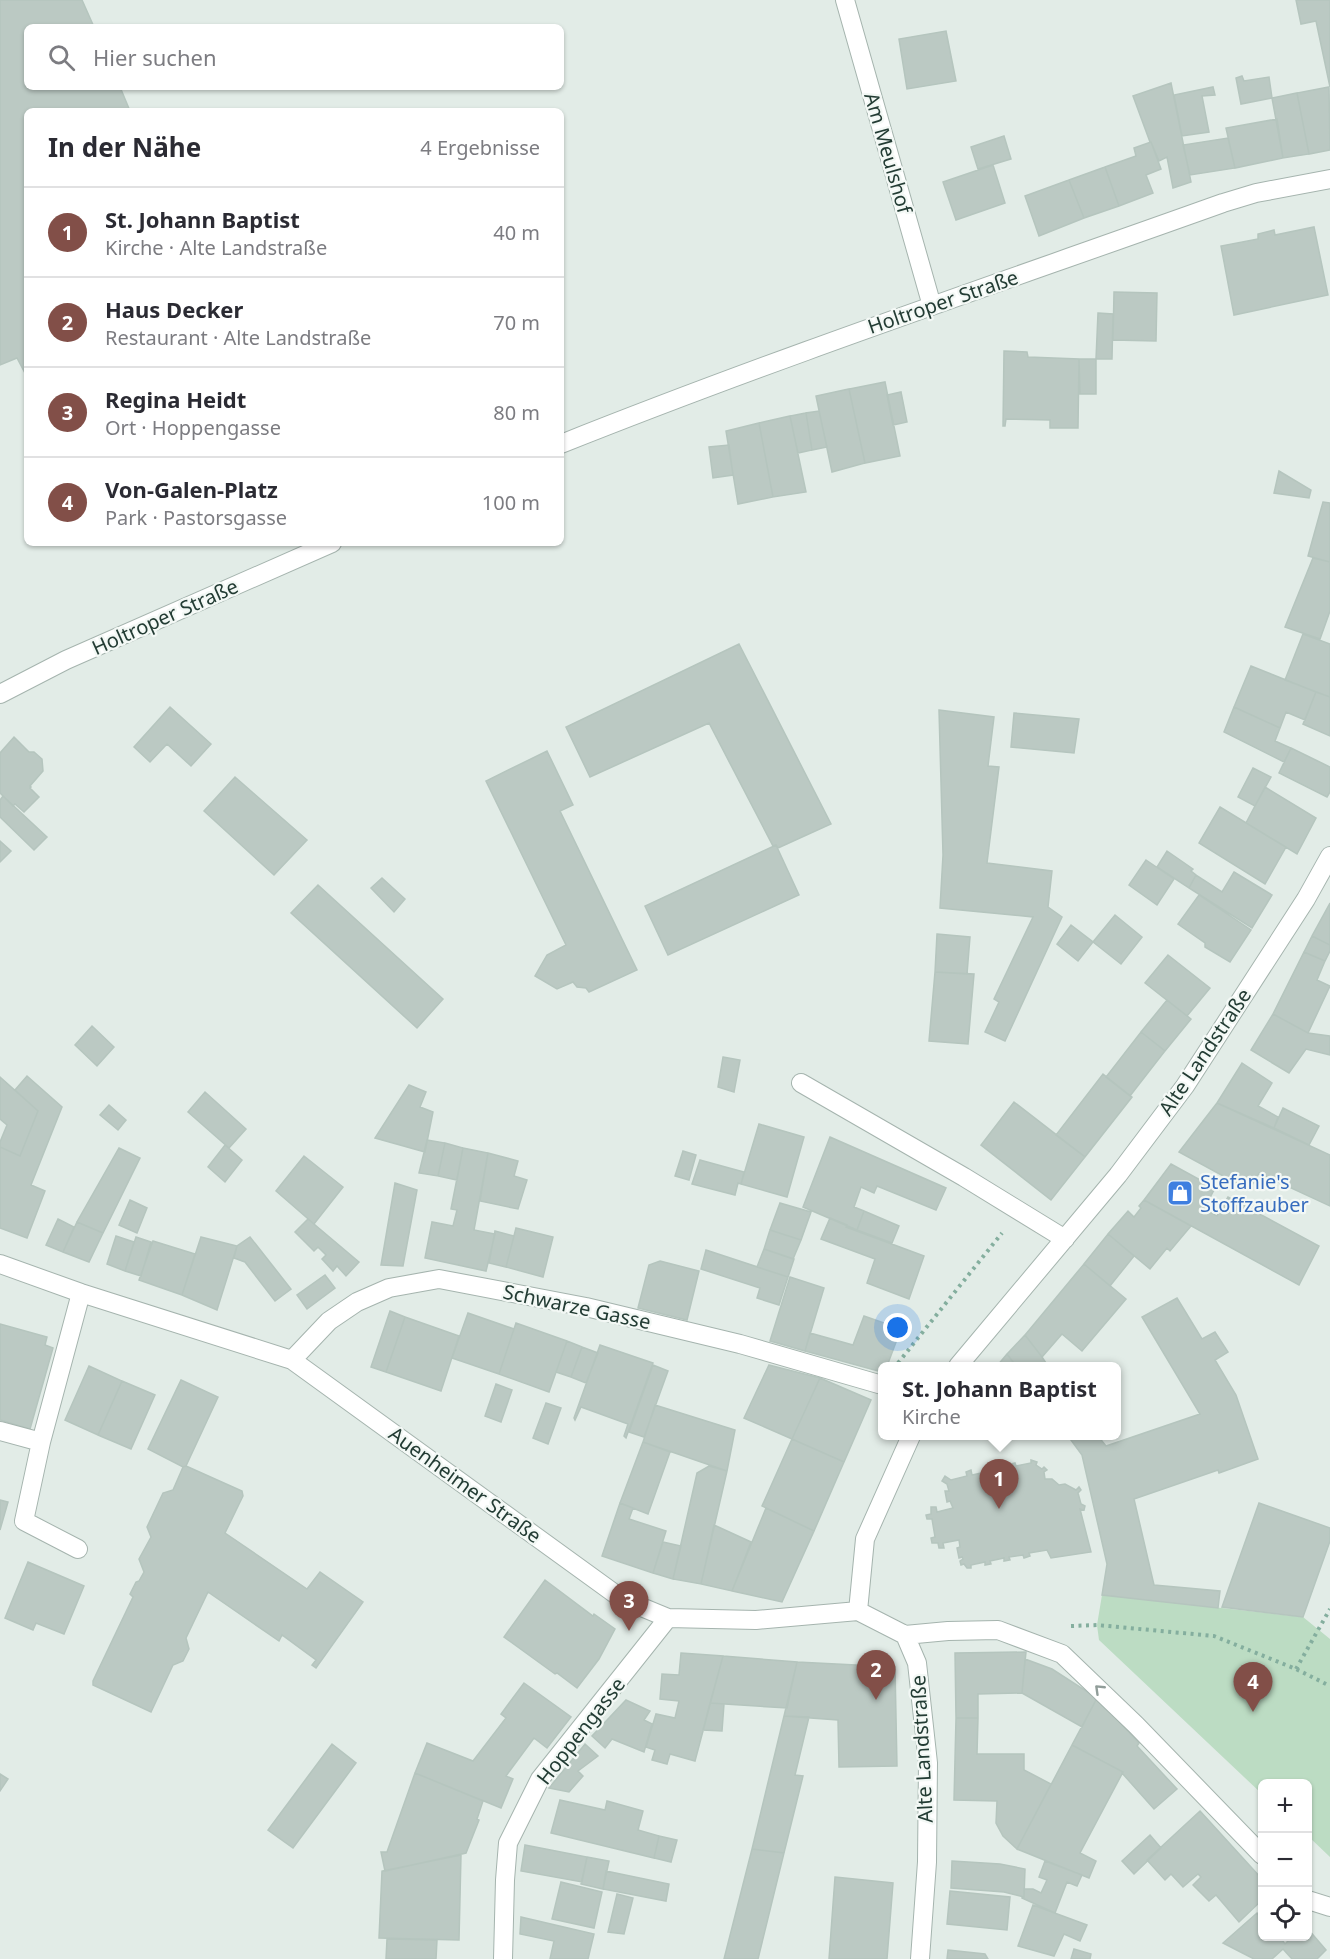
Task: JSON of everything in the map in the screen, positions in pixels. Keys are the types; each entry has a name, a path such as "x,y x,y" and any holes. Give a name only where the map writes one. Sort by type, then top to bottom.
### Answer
{"street":[{"name":"Am Meulshof","path":"845,0 932,306"},
{"name":"Holtroper Straße","path":"564,443 677,398 1256,193 1330,178"},
{"name":"Holtroper Straße","path":"0,694 66,660 325,546"},
{"name":"Alte Landstraße","path":"961,1362 1123,1168 1189,1080 1306,899 1330,855"},
{"path":"801,1083 964,1177 1065,1239"},
{"name":"Auenheimer Straße","path":"0,1264 81,1293 292,1360 622,1599 668,1618 756,1620 858,1611"},
{"name":"Schwarze Gasse","path":"292,1360 329,1321 357,1302 389,1288 439,1279 586,1307 729,1342 878,1384"},
{"path":"78,1549 24,1521 41,1442 81,1293"},
{"path":"0,1431 41,1442"},
{"path":"909,1440 865,1539 858,1611 905,1635 998,1630 1062,1654 1136,1725 1258,1851"},
{"name":"Hoppengasse","path":"503,1959 508,1843 540,1779 668,1618"},
{"name":"Alte Landstraße","path":"905,1635 917,1663 928,1763 927,1862 920,1959"},
{"path":"1312,1901 1330,1907"}],"path":[{"path":"899,1362 1019,1211"},
{"path":"1296,1669 1330,1609"},
{"path":"1065,1626 1098,1625 1214,1636 1296,1669 1330,1686"}],"green space":[{"path":"1102,1595 1303,1617 1330,1639 1330,1857 1312,1840 1312,1779 1258,1779 1258,1790 1099,1640 1097,1625"}],"building":[{"path":"0,0 82,0 93,24 24,24 24,90 121,90 129,108 24,108 24,371 17,358 0,365"},
{"path":"1296,0 1330,0 1330,87 1316,21 1301,24"},
{"path":"946,31 956,81 907,89 899,39"},
{"path":"1242,76 1244,81 1269,77 1272,98 1241,104 1236,78"},
{"path":"1171,83 1191,182 1173,188 1167,157 1159,161 1133,96"},
{"path":"1213,87 1215,95 1202,96 1209,132 1182,136 1174,95"},
{"path":"1329,87 1330,150 1309,154 1297,93"},
{"path":"1297,93 1309,154 1283,158 1272,98"},
{"path":"1277,119 1283,158 1235,168 1226,128"},
{"path":"1004,136 1011,159 978,169 971,147"},
{"path":"1228,138 1235,168 1190,175 1183,145"},
{"path":"1151,142 1161,169 1146,175 1153,193 1119,206 1105,167 1136,156 1134,148"},
{"path":"993,165 1005,203 956,220 943,182"},
{"path":"1105,167 1119,206 1084,218 1069,180"},
{"path":"1069,180 1084,218 1039,236 1025,196"},
{"path":"1314,227 1328,295 1234,315 1221,246 1258,239 1258,234 1274,230 1275,235"},
{"path":"1114,292 1157,293 1156,341 1113,340"},
{"path":"1098,313 1113,314 1112,359 1096,359"},
{"path":"1004,351 1027,352 1028,357 1079,359 1078,428 1050,428 1050,420 1006,419 1005,426 1003,426"},
{"path":"1079,359 1096,359 1096,394 1080,394"},
{"path":"885,382 900,456 865,463 849,389"},
{"path":"849,389 865,463 832,472 816,396"},
{"path":"901,392 907,422 893,425 887,395"},
{"path":"819,411 827,447 812,450 806,413"},
{"path":"806,413 812,450 798,453 790,416"},
{"path":"790,416 806,492 773,497 759,423"},
{"path":"759,423 773,497 738,504 726,431"},
{"path":"729,445 733,475 713,478 709,447"},
{"path":"1279,471 1311,490 1309,498 1274,493"},
{"path":"1323,502 1330,503 1330,562 1308,556"},
{"path":"1313,558 1330,562 1330,611 1320,639 1285,627"},
{"path":"1303,634 1330,644 1330,697 1285,680"},
{"path":"739,644 831,824 778,848 776,845 773,846 709,723 590,777 566,727"},
{"path":"1251,666 1316,692 1305,720 1286,712 1280,728 1234,707"},
{"path":"1316,692 1330,697 1330,736 1303,724"},
{"path":"170,707 211,744 191,766 167,744 150,762 134,747"},
{"path":"1234,707 1280,728 1275,741 1291,748 1284,762 1224,732"},
{"path":"939,710 994,717 988,766 999,767 987,863 1052,871 1048,907 1062,917 1005,1041 985,1032 999,1002 994,999 1033,917 940,908 943,855"},
{"path":"1014,713 1079,719 1074,753 1011,747"},
{"path":"14,737 29,752 34,752 42,759 43,771 30,786 39,797 24,812 15,804 13,806 0,793 0,753"},
{"path":"1291,748 1330,767 1330,792 1327,797 1279,773"},
{"path":"547,751 573,805 560,811 637,970 589,992 586,988 577,987 573,982 557,989 535,976 547,955 566,945 486,781"},
{"path":"1253,768 1271,777 1255,806 1238,797"},
{"path":"235,777 307,840 274,875 204,811"},
{"path":"1265,787 1316,818 1297,854 1246,823"},
{"path":"3,796 47,837 34,850 0,817 0,800"},
{"path":"1220,807 1286,847 1265,884 1199,843"},
{"path":"0,841 11,851 0,862"},
{"path":"776,845 799,895 668,955 645,906"},
{"path":"1167,851 1193,869 1191,871 1196,875 1189,888 1157,867"},
{"path":"1146,860 1174,879 1157,905 1129,885"},
{"path":"1234,872 1272,895 1252,928 1189,888 1196,875 1222,892"},
{"path":"382,878 405,899 394,912 371,888"},
{"path":"318,885 443,999 417,1028 291,913"},
{"path":"1199,895 1251,930 1230,962 1205,947 1205,943 1178,924"},
{"path":"1330,903 1330,945 1312,936"},
{"path":"1115,915 1142,937 1121,964 1093,942"},
{"path":"1071,925 1093,942 1078,961 1057,944"},
{"path":"937,934 970,937 967,974 935,972"},
{"path":"1312,936 1330,945 1325,961 1304,952"},
{"path":"1304,952 1325,961 1317,980 1330,986 1308,1033 1273,1014"},
{"path":"1168,955 1210,988 1187,1016 1145,983"},
{"path":"935,972 974,974 968,1044 929,1041"},
{"path":"1167,1000 1191,1019 1165,1051 1141,1032"},
{"path":"1273,1014 1308,1033 1330,1036 1330,1055 1306,1049 1289,1073 1251,1050"},
{"path":"92,1026 114,1047 97,1066 75,1045"},
{"path":"1141,1032 1165,1051 1130,1096 1106,1077"},
{"path":"723,1057 740,1060 734,1092 718,1087"},
{"path":"1242,1063 1272,1083 1258,1106 1278,1117 1274,1128 1217,1103"},
{"path":"1103,1074 1132,1097 1085,1157 1056,1135"},
{"path":"27,1076 62,1107 31,1185 45,1191 27,1238 0,1228 0,1147 20,1156 38,1111 15,1090"},
{"path":"0,1077 38,1111 20,1156 0,1147 7,1125 0,1119"},
{"path":"409,1085 426,1092 420,1107 433,1112 425,1152 375,1138"},
{"path":"205,1092 246,1129 229,1148 188,1112"},
{"path":"1014,1102 1085,1157 1051,1200 981,1145"},
{"path":"1217,1103 1330,1155 1330,1206 1259,1173 1249,1190 1179,1152"},
{"path":"109,1105 126,1120 118,1130 100,1115"},
{"path":"1283,1108 1319,1126 1309,1145 1274,1128"},
{"path":"759,1124 804,1137 787,1197 741,1184"},
{"path":"830,1137 946,1188 936,1210 877,1186 874,1193 861,1187 854,1207 864,1211 857,1230 803,1207"},
{"path":"427,1140 445,1143 438,1176 419,1173"},
{"path":"445,1143 463,1148 457,1180 438,1176"},
{"path":"225,1145 242,1160 225,1182 208,1167"},
{"path":"119,1148 140,1158 103,1233 77,1222"},
{"path":"463,1148 488,1153 474,1230 495,1234 486,1271 425,1258 432,1222 453,1226 457,1210 451,1209"},
{"path":"683,1151 696,1155 689,1180 675,1176"},
{"path":"488,1153 518,1161 514,1176 527,1180 518,1209 480,1201"},
{"path":"304,1156 343,1187 314,1224 276,1191"},
{"path":"700,1160 744,1172 735,1195 692,1184"},
{"path":"1171,1164 1215,1188 1204,1209 1217,1216 1228,1197 1319,1246 1299,1285 1144,1200"},
{"path":"395,1183 417,1190 403,1266 381,1265"},
{"path":"130,1200 147,1208 137,1233 119,1225"},
{"path":"1144,1200 1191,1226 1170,1251 1167,1248 1150,1269 1108,1234 1128,1211 1134,1217"},
{"path":"780,1203 811,1212 801,1240 770,1230"},
{"path":"864,1211 899,1226 892,1243 857,1230"},
{"path":"830,1218 847,1225 846,1227 924,1256 909,1299 867,1283 875,1259 821,1239"},
{"path":"58,1219 74,1227 63,1252 46,1245"},
{"path":"308,1219 359,1262 346,1276 337,1266 333,1271 322,1259 326,1255 318,1247 314,1251 295,1232"},
{"path":"77,1222 103,1233 89,1262 63,1252"},
{"path":"516,1228 553,1237 543,1277 506,1267"},
{"path":"770,1230 801,1240 793,1259 764,1249"},
{"path":"495,1231 514,1236 506,1267 489,1263"},
{"path":"1108,1234 1134,1256 1110,1286 1084,1264"},
{"path":"116,1236 134,1242 125,1271 107,1264"},
{"path":"136,1237 151,1242 141,1276 125,1271"},
{"path":"201,1237 237,1246 217,1310 182,1295"},
{"path":"250,1237 291,1289 275,1301 245,1262 234,1258 237,1246"},
{"path":"153,1241 195,1254 182,1295 139,1280"},
{"path":"764,1249 794,1259 788,1277 757,1267"},
{"path":"706,1250 788,1277 779,1305 757,1298 760,1288 701,1269"},
{"path":"660,1261 699,1271 687,1320 638,1308 649,1265"},
{"path":"1084,1264 1126,1299 1082,1351 1062,1334 1042,1357 1025,1335"},
{"path":"325,1275 335,1288 307,1309 297,1295"},
{"path":"790,1277 824,1288 805,1351 770,1341"},
{"path":"1177,1298 1202,1339 1215,1332 1228,1352 1215,1360 1236,1395 1258,1459 1219,1473 1218,1470 1134,1499 1154,1585 1220,1591 1218,1608 1102,1595 1107,1564 1082,1455 1071,1440 1101,1440 1106,1446 1200,1414 1142,1317"},
{"path":"390,1311 405,1317 386,1372 371,1367"},
{"path":"468,1313 514,1329 499,1374 452,1358"},
{"path":"864,1316 901,1329 889,1362 878,1362 878,1371 805,1351 810,1333 853,1345"},
{"path":"405,1317 459,1336 441,1391 386,1372"},
{"path":"516,1323 567,1341 549,1392 499,1374"},
{"path":"0,1324 47,1337 45,1345 53,1348 30,1429 0,1420"},
{"path":"1025,1335 1045,1362 1013,1362 1007,1354"},
{"path":"567,1341 582,1347 571,1377 556,1372"},
{"path":"600,1345 653,1363 626,1438 624,1436 628,1424 581,1407 575,1420 574,1418"},
{"path":"582,1347 598,1353 586,1383 571,1377"},
{"path":"1007,1354 1013,1362 1000,1362"},
{"path":"653,1365 668,1371 644,1437 629,1432"},
{"path":"769,1365 820,1378 792,1439 744,1418"},
{"path":"89,1366 122,1381 98,1435 65,1420"},
{"path":"820,1378 871,1400 844,1462 792,1439"},
{"path":"181,1380 218,1397 186,1466 183,1467 148,1449"},
{"path":"122,1381 155,1395 131,1449 98,1435"},
{"path":"496,1384 512,1390 501,1422 485,1416"},
{"path":"546,1403 561,1408 548,1444 533,1438"},
{"path":"655,1405 735,1430 727,1471 643,1442"},
{"path":"792,1439 844,1462 814,1531 762,1506"},
{"path":"643,1442 670,1452 648,1514 620,1503"},
{"path":"1031,1460 1037,1462 1036,1465 1042,1469 1044,1467 1047,1470 1044,1472 1045,1479 1052,1479 1059,1485 1065,1484 1076,1490 1079,1487 1081,1490 1078,1493 1081,1504 1085,1506 1084,1510 1080,1509 1091,1552 1051,1558 1047,1550 1029,1553 1030,1556 1024,1558 1023,1555 1009,1557 1010,1560 1004,1561 1004,1558 990,1561 991,1564 985,1565 985,1562 967,1568 964,1564 961,1565 962,1557 959,1558 957,1548 960,1547 959,1540 943,1543 944,1548 939,1548 938,1543 932,1543 931,1538 935,1537 932,1519 927,1519 926,1515 931,1514 931,1507 936,1507 937,1512 953,1508 950,1501 947,1502 945,1491 949,1491 947,1484 942,1481 945,1476 951,1480 967,1476 966,1472 971,1470 972,1475 986,1472 985,1467 991,1466 991,1471 1015,1463 1016,1466 1031,1463"},
{"path":"186,1466 242,1491 243,1496 225,1533 307,1589 320,1572 363,1602 316,1668 312,1665 316,1660 282,1635 279,1641 208,1592 186,1638 189,1649 183,1661 173,1665 151,1712 93,1685 93,1681 133,1597 130,1594 144,1572 139,1559 151,1537 147,1527 163,1493 173,1490 183,1467"},
{"path":"709,1466 727,1471 701,1584 673,1579 697,1473"},
{"path":"0,1500 8,1502 0,1530"},
{"path":"620,1503 633,1508 629,1519 666,1531 653,1573 602,1556"},
{"path":"1259,1503 1330,1528 1330,1541 1303,1617 1222,1607"},
{"path":"766,1508 814,1531 782,1602 732,1591"},
{"path":"714,1525 751,1542 732,1591 701,1584"},
{"path":"663,1542 681,1546 673,1579 653,1573"},
{"path":"28,1562 84,1586 64,1634 36,1623 33,1630 5,1618"},
{"path":"545,1580 593,1616 594,1614 615,1629 599,1659 577,1688 504,1637"},
{"path":"1026,1652 1022,1693 978,1694 978,1718 956,1718 955,1653"},
{"path":"681,1653 723,1656 695,1761 670,1754 667,1764 652,1760 655,1750 646,1747 656,1714 675,1718 679,1701 660,1699 662,1674 679,1675"},
{"path":"723,1656 797,1662 787,1708 710,1703"},
{"path":"1025,1659 1052,1669 1097,1698 1082,1727 1022,1693"},
{"path":"797,1662 895,1667 897,1766 839,1767 838,1720 784,1716"},
{"path":"524,1683 571,1717 547,1748 534,1738 506,1776 513,1779 501,1808 415,1773 427,1743 473,1761 506,1718 501,1714"},
{"path":"1097,1698 1139,1743 1137,1746 1177,1789 1154,1809 1123,1772 1072,1745"},
{"path":"626,1700 650,1711 644,1720 652,1724 644,1752 612,1739 605,1748 592,1736"},
{"path":"710,1703 724,1704 722,1731 703,1730"},
{"path":"784,1716 809,1717 795,1775 803,1776 784,1853 752,1849"},
{"path":"956,1718 978,1718 977,1754 1024,1754 1024,1770 1051,1784 1017,1849 1003,1836 996,1823 997,1801 954,1800"},
{"path":"332,1744 356,1763 293,1848 268,1830"},
{"path":"585,1744 598,1756 578,1771 583,1776 569,1792 549,1788"},
{"path":"1072,1745 1123,1772 1080,1853 1096,1861 1089,1878 1017,1849"},
{"path":"415,1773 483,1801 477,1819 479,1820 466,1853 385,1871 381,1852 387,1852"},
{"path":"0,1774 8,1779 0,1791"},
{"path":"560,1800 605,1810 607,1801 643,1811 638,1830 659,1836 654,1858 551,1833"},
{"path":"1200,1811 1258,1875 1258,1904 1239,1922 1216,1895 1209,1901 1193,1885 1201,1877 1198,1874 1183,1887 1171,1874 1165,1880 1147,1860"},
{"path":"1150,1835 1161,1848 1134,1874 1122,1861"},
{"path":"659,1836 677,1840 671,1862 654,1858"},
{"path":"525,1845 587,1857 582,1882 521,1871"},
{"path":"752,1849 784,1853 758,1959 724,1959"},
{"path":"461,1855 459,1940 379,1938 382,1871"},
{"path":"587,1857 609,1861 603,1889 581,1884"},
{"path":"952,1861 1000,1864 1025,1869 1024,1897 1004,1892 951,1888"},
{"path":"1045,1861 1082,1875 1077,1886 1067,1882 1055,1913 1022,1898 1024,1889 1033,1889 1041,1893 1047,1880 1039,1877"},
{"path":"606,1871 669,1884 666,1901 603,1889"},
{"path":"835,1877 893,1883 887,1959 829,1959"},
{"path":"561,1882 602,1892 594,1928 552,1919"},
{"path":"950,1891 1010,1897 1007,1930 947,1924"},
{"path":"617,1894 633,1898 624,1934 608,1932"},
{"path":"1033,1905 1087,1925 1080,1941 1064,1934 1054,1956 1018,1946"},
{"path":"1257,1913 1258,1941 1283,1941 1285,1944 1288,1941 1312,1941 1312,1934 1326,1950 1317,1959 1292,1959 1283,1949 1272,1959 1254,1959 1223,1943"},
{"path":"521,1917 594,1934 588,1959 550,1959 554,1941 520,1934"},
{"path":"387,1939 437,1940 436,1959 386,1959"},
{"path":"1074,1949 1091,1954 1090,1959 1071,1959"},
{"path":"948,1950 985,1954 988,1959 947,1959"}],"place":[{"name":"Stefanie's Stoffzauber","path":"1180,1193"},
{"name":"St. Johann Baptist","path":"999,1509"},
{"name":"Regina Heidt","path":"629,1631"},
{"name":"Haus Decker","path":"876,1700"},
{"name":"Von-Galen-Platz","path":"1253,1712"}]}
